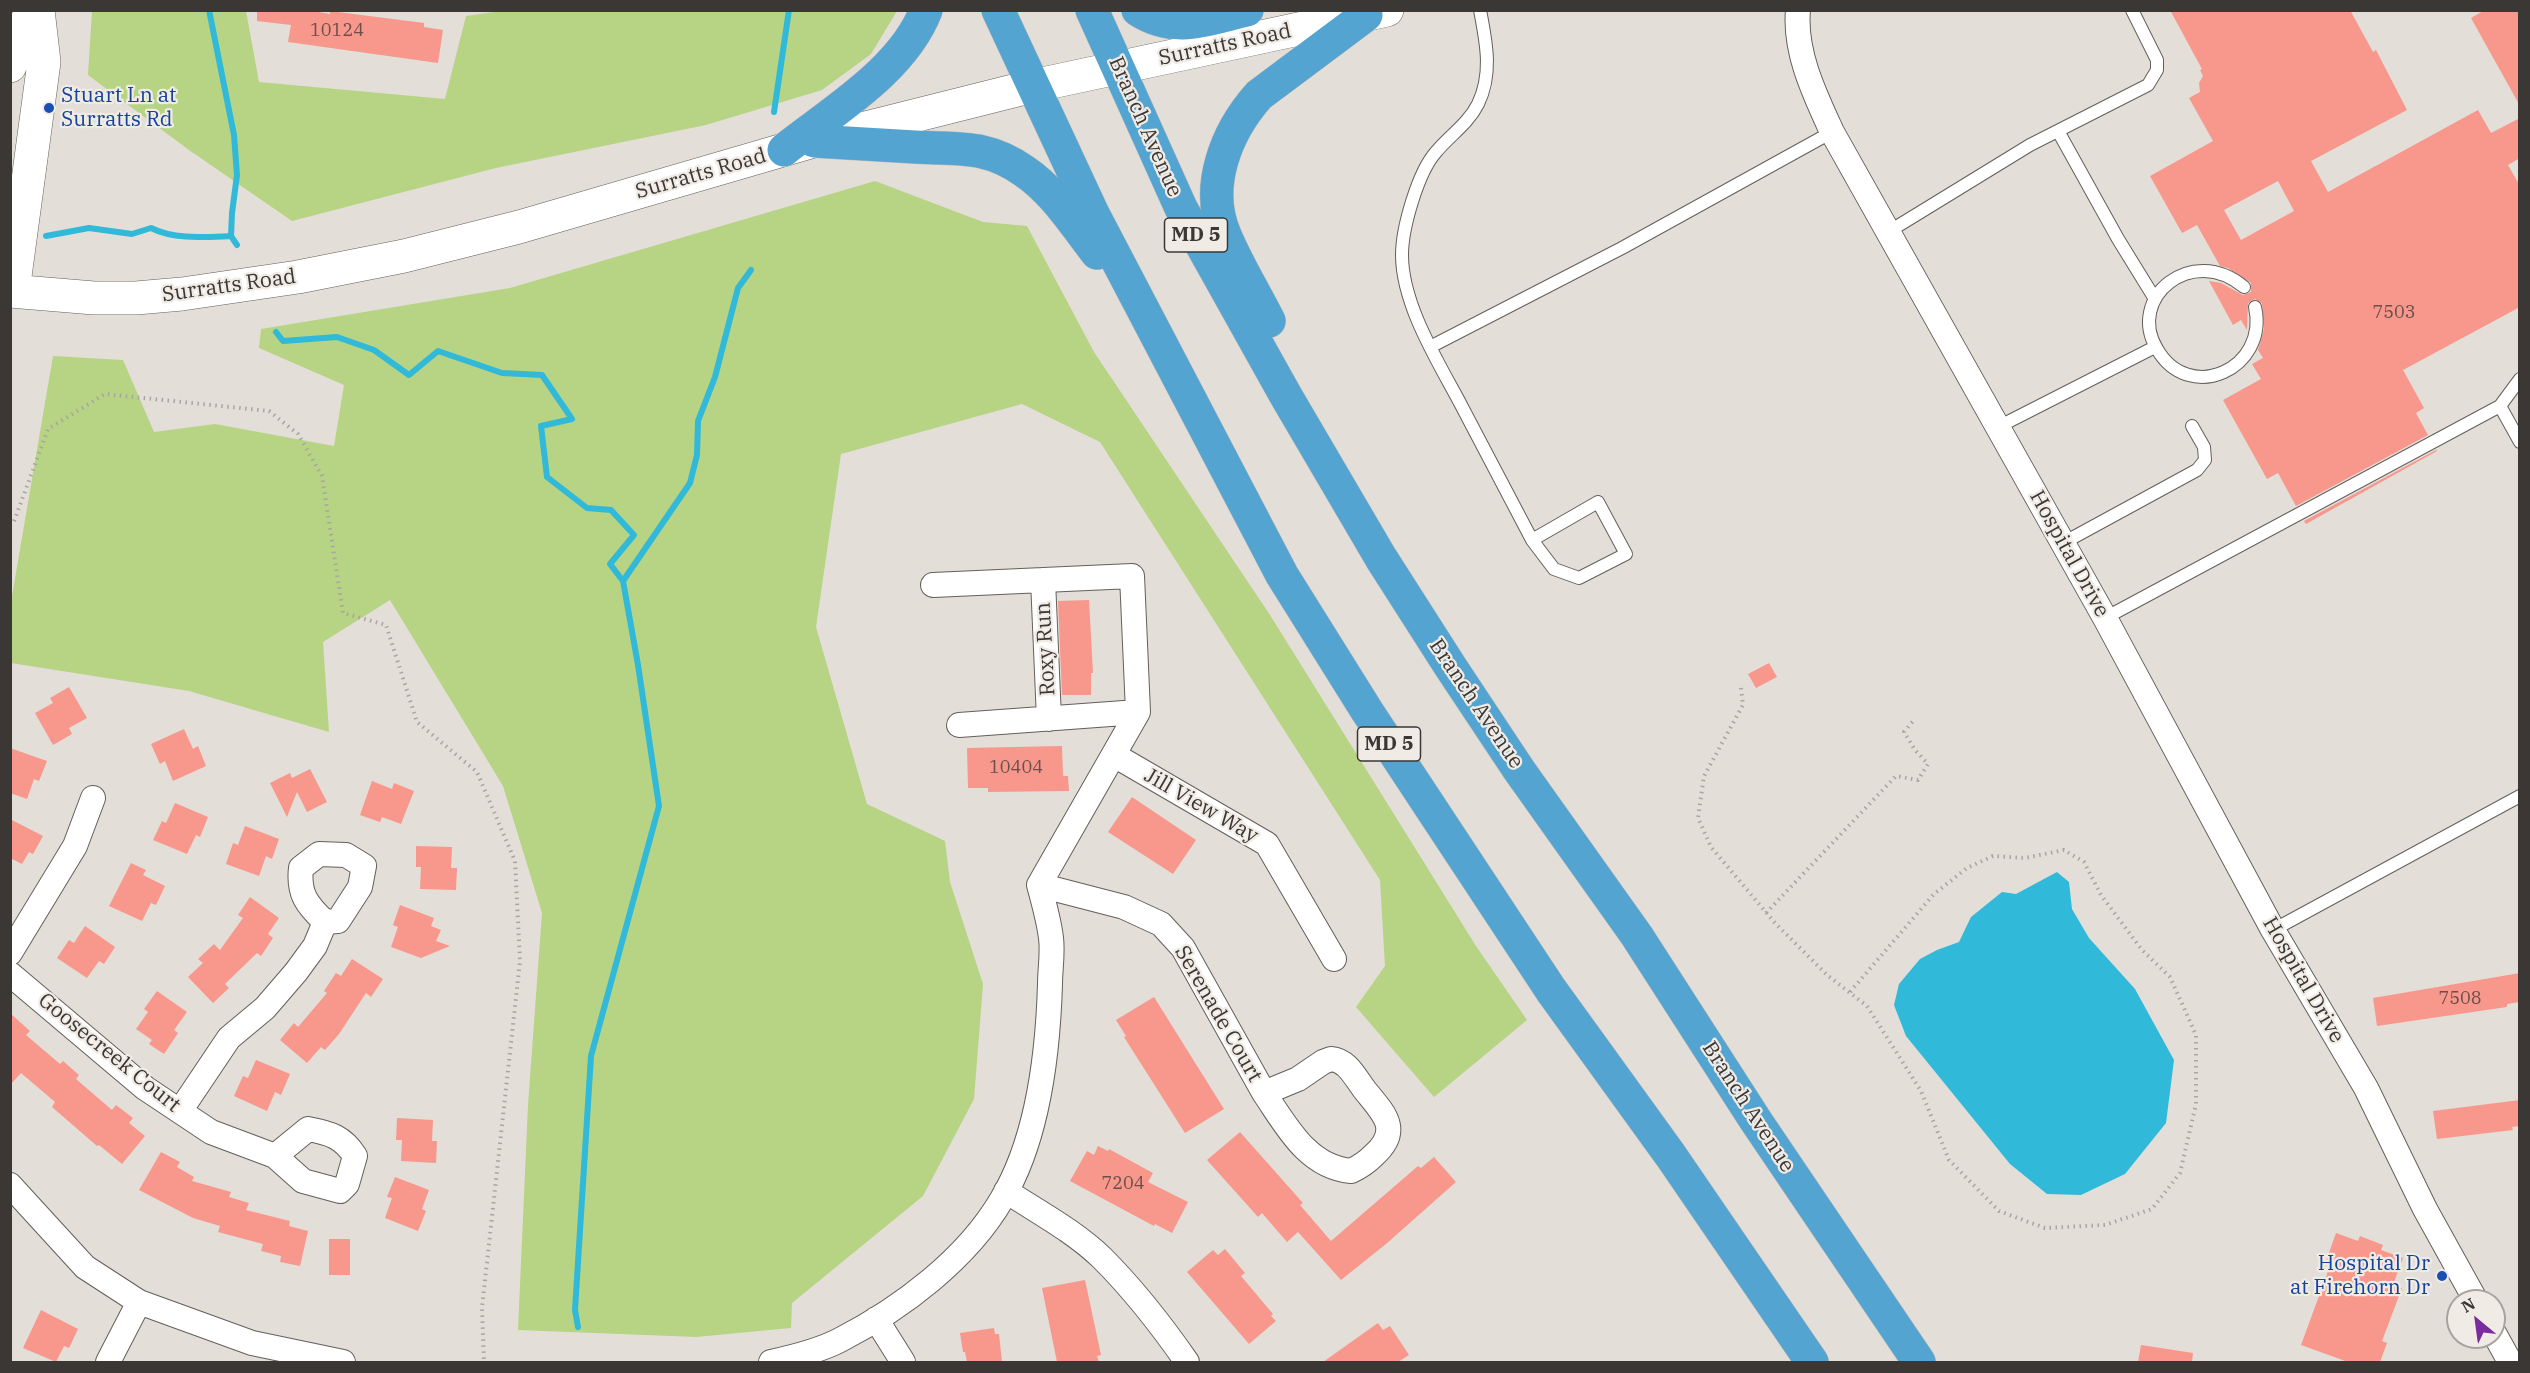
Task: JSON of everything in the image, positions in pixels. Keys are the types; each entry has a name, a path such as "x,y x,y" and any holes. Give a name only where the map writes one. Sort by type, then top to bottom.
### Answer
{"highway":[{"path":"799,145 891,64 915,35 926,10"},
{"name":"MD 5","path":"998,10 1136,300 1282,575 1367,711 1551,990 1671,1156 1812,1362"},
{"name":"Branch Avenue","path":"1092,10 1181,208 1286,396 1381,558 1519,770 1637,936 1769,1141 1919,1362"},
{"path":"1138,10 1164,23 1184,25 1247,10"},
{"path":"1334,10 1377,13"},
{"path":"1286,396 1291,362 1224,234 1218,212 1217,177 1221,160 1234,130 1259,95 1377,13"},
{"path":"799,145 963,147 980,150 1000,158 1024,170 1044,188 1136,300"}],"main road":[{"path":"10,66 31,10"},
{"path":"11,296 44,62 38,10"},
{"name":"Surratts Road","path":"11,296 136,298 182,294 298,276 404,255 519,227 799,145 1033,86 1377,13"}],"street":[{"name":"Hospital Drive","path":"1798,10 1798,31 1805,68 1832,132 2105,618 2273,930 2366,1088 2425,1209 2469,1289"},
{"path":"771,1362 838,1341 876,1319 922,1286 983,1227 1006,1191 1021,1160 1045,1060 1051,939 1039,885 1138,712 1132,576 933,585"},
{"name":"Roxy Run","path":"1043,580 1049,719"},
{"path":"959,725 1138,712"},
{"name":"Jill View Way","path":"1114,755 1267,844 1334,958"},
{"path":"10,953 75,846 93,798"},
{"name":"Serenade Court","path":"1039,885 1124,907 1161,924 1183,948 1264,1093 1301,1147 1333,1167 1351,1170 1358,1168 1381,1149 1387,1139 1389,1125 1379,1106 1347,1066 1336,1059 1323,1062 1299,1079 1264,1093"},
{"path":"180,1111 229,1038 265,1008 296,972 315,946 325,922"},
{"name":"Goosecreek Court","path":"10,974 145,1088 211,1132 275,1156"},
{"path":"10,1185 85,1267 139,1302 252,1343 341,1362"},
{"path":"1006,1191 1102,1258 1164,1329 1187,1362"},
{"path":"108,1362 139,1302"},
{"path":"876,1319 903,1362"}],"lane":[{"path":"1480,10 1488,52 1487,73 1482,93 1471,113 1451,138 1435,153 1426,167 1403,241 1402,256 1411,301 1430,347 1532,540 1554,569 1579,578 1626,554 1598,502 1532,540"},
{"path":"1888,232 2030,145 2148,85 2157,70 2157,60 2132,10"},
{"path":"2058,131 2118,239 2155,299"},
{"path":"1430,347 1622,248 1832,132"},
{"path":"2244,287 2234,278 2205,269 2190,271 2176,277 2164,286 2155,299 2150,315 2150,331 2155,347 2164,360 2175,369 2189,375 2204,377 2219,375 2233,368 2244,358 2252,345 2257,331 2255,307"},
{"path":"1998,428 2155,347"},
{"path":"2105,618 2500,406 2520,379"},
{"path":"2500,406 2520,442"},
{"path":"2063,543 2197,470 2205,460 2204,447 2192,426"},
{"path":"2273,930 2520,796"}],"path":[{"path":"10,524 13,524 25,495 48,429 105,394 269,411 298,434 322,476 343,613 386,625 417,722 477,772 515,861 520,961 482,1308 484,1362"},
{"path":"1741,688 1743,705 1704,776 1698,818 1711,847 1766,913 1827,975 1867,1006 1921,1091 1950,1160 1999,1210 2045,1228 2105,1225 2152,1209 2180,1173 2196,1104 2196,1035 2170,977 2142,950 2101,895 2084,862 2064,850 2025,858 1993,856 1967,868 1934,894 1850,992"},
{"path":"1766,913 1896,776 1918,780 1928,764 1915,750 1904,732 1913,721"}],"green space":[{"path":"92,11 246,11 259,82 445,99 466,16 501,11 897,11 871,54 822,90 706,125 496,168 292,221 189,150 88,75"},
{"path":"875,181 983,222 1027,226 1094,352 1270,615 1476,946 1527,1020 1434,1097 1356,1007 1385,966 1380,880 1100,442 1022,404 841,454 816,627 867,804 945,841 950,882 983,984 974,1099 923,1196 792,1303 791,1328 696,1337 518,1330 528,1105 542,913 503,786 390,600 323,642 329,732 189,691 11,663 11,602 53,356 123,360 154,432 215,424 334,446 344,385 259,348 261,329 510,288"}],"water":[{"path":"2057,872 2069,882 2072,909 2089,938 2135,989 2174,1060 2166,1123 2125,1174 2081,1195 2047,1194 2010,1164 1906,1036 1894,1005 1899,984 1920,959 1959,942 1971,917 2002,892 2016,894"}],"building":[{"path":"257,10 307,10 330,14 330,11 424,23 424,27 443,30 438,63 288,42 291,25 257,21"},
{"path":"2170,10 2350,10 2373,52 2376,50 2407,110 2311,161 2328,192 2478,110 2491,133 2520,118 2520,158 2508,165 2520,186 2520,307 2403,370 2424,408 2416,413 2428,435 2296,506 2278,473 2267,479 2223,400 2261,379 2252,364 2263,358 2258,350 2264,329 2262,303 2255,299 2248,303 2247,330 2241,320 2233,325 2209,281 2221,283 2243,295 2251,292 2251,283 2228,268 2220,266 2197,225 2182,233 2150,176 2213,141 2189,98 2200,92 2199,83 2203,76 2200,70 2202,69","holes":["2278,181 2294,211 2241,240 2224,210"]},
{"path":"2485,10 2520,10 2520,106 2471,18"},
{"path":"2436,450 2306,524 2304,521"},
{"path":"1089,600 1093,673 1091,673 1091,695 1062,695 1058,601"},
{"path":"1769,663 1777,677 1756,688 1748,674"},
{"path":"69,687 87,718 69,728 72,734 53,745 35,713 53,703 50,698"},
{"path":"184,729 193,749 198,746 206,766 173,781 165,761 160,764 151,744"},
{"path":"1062,746 1063,776 1068,776 1069,791 988,792 988,788 968,788 967,748"},
{"path":"10,748 47,761 39,781 34,779 27,799 10,793"},
{"path":"310,769 327,802 307,812 297,792 287,817 270,783 290,773 292,778"},
{"path":"372,781 392,789 394,783 414,791 401,824 382,817 380,822 360,815"},
{"path":"1132,797 1196,840 1173,874 1108,832"},
{"path":"175,803 208,817 200,837 196,835 187,854 153,840 162,821 166,823"},
{"path":"10,819 43,836 33,854 29,852 22,864 10,858"},
{"path":"245,826 279,839 272,859 266,856 259,876 226,864 233,843 238,845"},
{"path":"416,846 452,847 451,868 457,868 456,890 420,889 421,867 416,867"},
{"path":"131,863 146,870 143,875 165,886 156,905 151,903 142,921 109,906"},
{"path":"250,897 279,918 268,934 273,938 261,956 257,953 225,984 229,988 213,1003 188,977 203,963 198,959 214,944 220,950 243,918 238,915"},
{"path":"400,905 434,918 431,926 441,930 436,941 450,946 421,958 391,947 398,927 393,925"},
{"path":"85,926 115,947 104,964 99,961 87,978 57,958 69,940 74,943"},
{"path":"352,959 383,979 371,997 366,993 339,1034 325,1050 321,1047 307,1063 280,1040 294,1023 298,1027 327,993 324,991 336,973 341,976"},
{"path":"2520,973 2520,1002 2507,1004 2507,1007 2377,1026 2373,998"},
{"path":"157,991 187,1012 174,1030 178,1033 164,1054 149,1044 152,1040 136,1029 148,1012 144,1009"},
{"path":"1154,997 1224,1109 1185,1133 1124,1037 1126,1036 1116,1020"},
{"path":"10,1013 30,1031 26,1035 60,1064 63,1061 79,1075 76,1079 112,1110 116,1105 133,1118 129,1123 145,1136 122,1164 99,1145 97,1146 52,1107 55,1102 21,1073 10,1085"},
{"path":"256,1060 290,1074 281,1095 275,1092 267,1111 234,1096 243,1076 248,1078"},
{"path":"2520,1100 2520,1126 2512,1127 2513,1130 2437,1139 2433,1111"},
{"path":"397,1118 433,1120 432,1141 437,1141 436,1163 401,1161 402,1140 396,1140"},
{"path":"1240,1132 1303,1203 1300,1205 1331,1241 1418,1166 1421,1168 1434,1157 1456,1182 1341,1280 1298,1232 1287,1242 1262,1213 1258,1217 1207,1160"},
{"path":"1098,1146 1108,1151 1109,1149 1153,1173 1148,1182 1188,1202 1172,1233 1155,1224 1154,1226 1070,1181 1087,1151 1094,1155"},
{"path":"161,1152 180,1162 177,1167 194,1177 192,1181 231,1192 229,1197 249,1203 246,1210 290,1221 289,1226 308,1231 300,1266 280,1262 281,1256 261,1251 263,1244 218,1232 220,1226 193,1218 139,1190"},
{"path":"395,1177 429,1190 422,1209 426,1211 418,1231 385,1218 392,1198 387,1197"},
{"path":"2336,1233 2358,1241 2360,1236 2383,1245 2381,1250 2403,1258 2393,1285 2402,1288 2382,1341 2387,1343 2380,1362 2348,1362 2301,1345 2330,1266 2325,1264"},
{"path":"329,1239 350,1239 350,1275 329,1275"},
{"path":"1225,1249 1245,1273 1241,1276 1273,1314 1271,1316 1276,1321 1249,1344 1187,1272 1213,1250 1218,1255"},
{"path":"1085,1280 1101,1355 1097,1356 1099,1362 1057,1362 1042,1288"},
{"path":"41,1310 78,1329 69,1348 64,1346 56,1362 23,1348"},
{"path":"1378,1323 1383,1330 1390,1326 1409,1355 1398,1362 1323,1362"},
{"path":"994,1328 995,1334 999,1334 1002,1362 967,1362 960,1333"},
{"path":"2141,1345 2193,1353 2192,1362 2138,1362"}],"waterway":[{"path":"209,10 234,135 237,175 231,236 237,245"},
{"path":"774,112 789,10"},
{"path":"46,236 89,228 132,234 151,228 180,236 231,236"},
{"path":"578,1327 575,1310 591,1056 659,806 623,581 690,483 697,455 698,421 715,377 738,288 751,270"},
{"path":"276,332 283,341 337,337 374,350 409,375 438,351 502,373 542,375 572,419 541,426 547,477 587,508 611,510 634,535 610,564 623,581"}],"place":[{"name":"Stuart Ln at Surratts Rd","path":"49,108"},
{"name":"Hospital Dr at Firehorn Dr","path":"2442,1276"}]}
